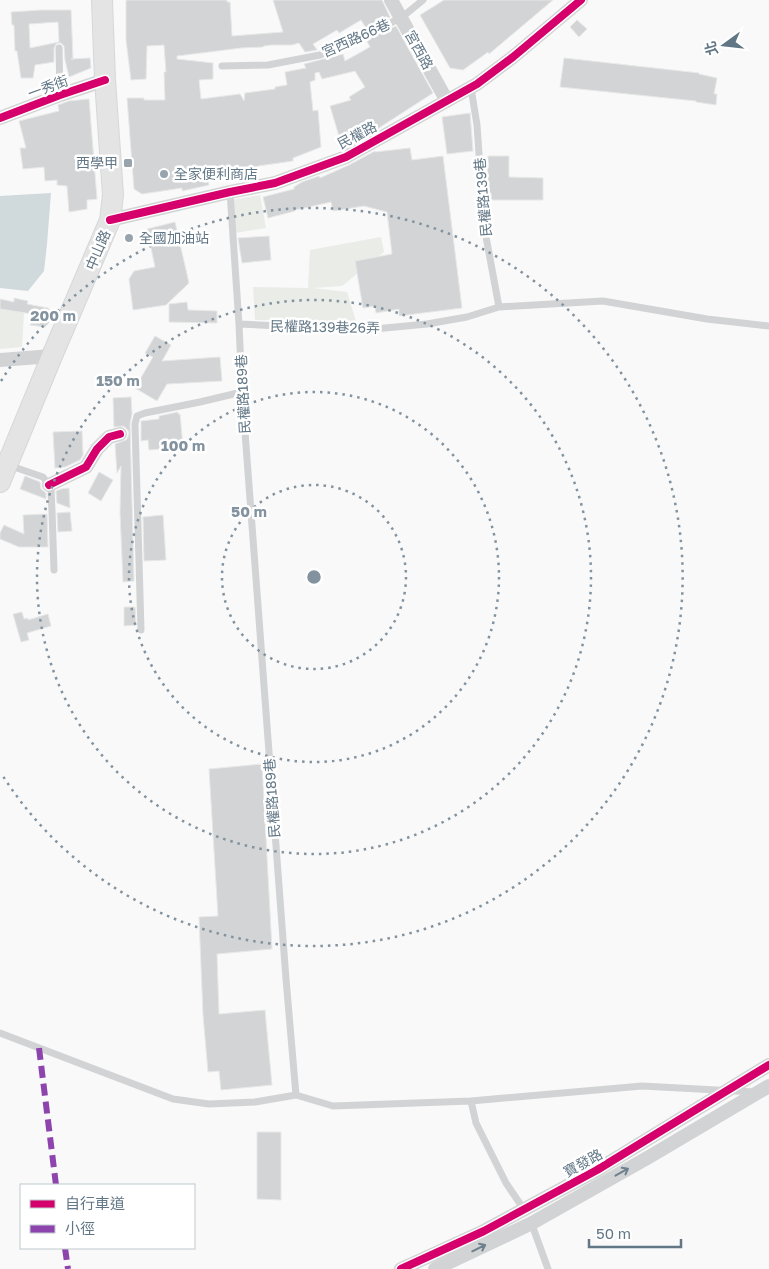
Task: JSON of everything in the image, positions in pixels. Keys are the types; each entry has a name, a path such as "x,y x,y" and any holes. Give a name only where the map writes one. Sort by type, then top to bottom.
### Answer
{"main road":[{"name":"中山路","path":"4,473 110,220 113,195 105,80 102,0"}],"street":[{"name":"宮西路","path":"391,0 447,100"},
{"name":"民權路","path":"110,220 275,183 346,156 471,88 513,57 581,0"},
{"name":"一秀街","path":"0,118 105,80"},
{"path":"0,360 52,356"},
{"path":"49,485 86,467 97,449 109,437 120,434"},
{"name":"寶發路","path":"401,1269 484,1231 597,1170 769,1066"},
{"name":"寶發路","path":"435,1269 532,1223 766,1090"}],"lane":[{"name":"宮西路66巷","path":"222,66 268,65 320,55 401,18 423,0"},
{"path":"59,48 60,95"},
{"name":"民權路139巷","path":"471,88 477,125 484,226 499,307"},
{"name":"民權路189巷","path":"230,192 240,324 242,392 296,1095"},
{"name":"民權路139巷26弄","path":"240,324 364,330 467,318 499,307 603,301 769,326"},
{"path":"142,630 135,424 138,416 242,392"},
{"path":"4,473 43,477 49,485 52,504 54,570"},
{"path":"0,1033 173,1099 209,1104 255,1102 296,1095 334,1106 471,1101 642,1086 728,1091 766,1090"},
{"path":"471,1101 476,1123 506,1182 532,1223 548,1269"}],"shaded area":[{"path":"51,193 44,271 28,291 0,288 0,196"},
{"path":"260,195 266,228 235,233 231,200"},
{"path":"381,237 384,252 342,286 313,288 347,292 356,321 255,320 253,287 308,288 310,250"},
{"path":"0,309 24,313 22,347 0,349"}],"building":[{"path":"126,0 227,0 227,2 230,2 232,36 283,32 273,0 382,0 390,17 366,28 361,20 339,33 337,30 313,44 317,50 305,52 299,43 177,56 177,59 213,63 213,79 199,80 201,99 240,94 244,101 245,93 275,89 275,87 287,85 285,72 306,68 304,64 343,54 345,61 370,47 367,41 371,38 396,26 433,93 368,135 341,143 330,106 351,100 349,97 365,87 355,71 322,79 319,72 315,73 315,80 310,82 313,111 318,110 321,147 293,158 293,161 258,166 258,169 246,170 247,173 208,180 209,185 182,191 182,188 142,194 134,189 127,98 165,100 164,72 166,72 164,45 147,46 146,79 131,80 126,40"},
{"path":"444,0 553,0 489,54 488,52 463,70 450,68 420,15"},
{"path":"71,10 73,59 90,58 91,68 69,77 64,46 58,43 54,48 54,62 35,65 33,78 21,78 17,51 15,51 14,25 12,25 11,12","holes":["58,22 59,42 30,48 29,24"]},
{"path":"577,20 587,29 579,37 570,27"},
{"path":"564,58 699,73 717,78 714,94 717,94 716,105 696,101 560,87"},
{"path":"89,99 97,199 87,200 87,209 69,212 67,186 57,185 57,180 45,181 44,167 23,169 20,148 26,148 19,121 59,111 58,105 69,101"},
{"path":"470,113 473,151 447,154 442,117"},
{"path":"410,148 412,160 443,156 462,308 399,316 399,309 376,313 375,306 363,308 355,261 392,254 387,212 364,206 333,211 331,202 268,218 263,197 294,189 294,187 302,182 319,176 320,178 375,151"},
{"path":"488,156 509,156 509,177 543,178 543,200 490,200 491,193 487,193"},
{"path":"175,222 189,283 166,305 133,310 129,279 134,271 155,267 147,229"},
{"path":"269,236 271,260 242,263 238,238"},
{"path":"14,298 28,301 27,304 48,308 51,311 48,324 45,327 30,325 32,314 0,309 0,299 14,302"},
{"path":"187,302 188,310 217,311 217,323 169,322 169,304"},
{"path":"155,336 171,345 162,361 220,357 222,381 167,384 157,401 135,388 153,357 145,353"},
{"path":"131,397 134,581 123,582 120,512 121,466 117,473 115,444 126,440 129,432 123,426 114,427 113,398"},
{"path":"178,412 180,414 183,447 149,450 148,440 141,441 141,421 159,419 159,416"},
{"path":"82,431 83,455 80,460 65,467 55,468 53,432"},
{"path":"99,472 113,480 101,501 88,493"},
{"path":"25,476 40,482 41,489 46,493 46,499 20,489"},
{"path":"69,488 70,508 57,503 56,491"},
{"path":"70,512 72,531 58,532 57,513"},
{"path":"47,514 48,547 19,547 0,539 0,533 4,525 24,534 23,515"},
{"path":"163,515 166,560 144,561 143,517"},
{"path":"124,607 135,607 136,625 124,626"},
{"path":"22,612 24,619 28,618 28,620 48,614 51,626 27,633 29,640 21,642 13,614"},
{"path":"262,764 272,949 217,954 219,1014 265,1010 272,1085 221,1090 219,1071 208,1072 203,1015 199,917 218,916 209,769"},
{"path":"257,1132 281,1132 281,1200 257,1199"}],"marked path":[{"path":"39,1048 56,1184"},
{"path":"65,1249 68,1269"}],"cycle path":[{"path":"110,220 275,183 346,157 477,84 513,57 581,0"},
{"path":"0,118 105,80"},
{"path":"49,485 86,467 97,449 109,437 120,434"},
{"path":"401,1269 484,1231 597,1170 769,1065"}],"place":[{"name":"西學甲","path":"128,163"},
{"name":"全家便利商店","path":"164,174"},
{"name":"全國加油站","path":"129,238"}]}
